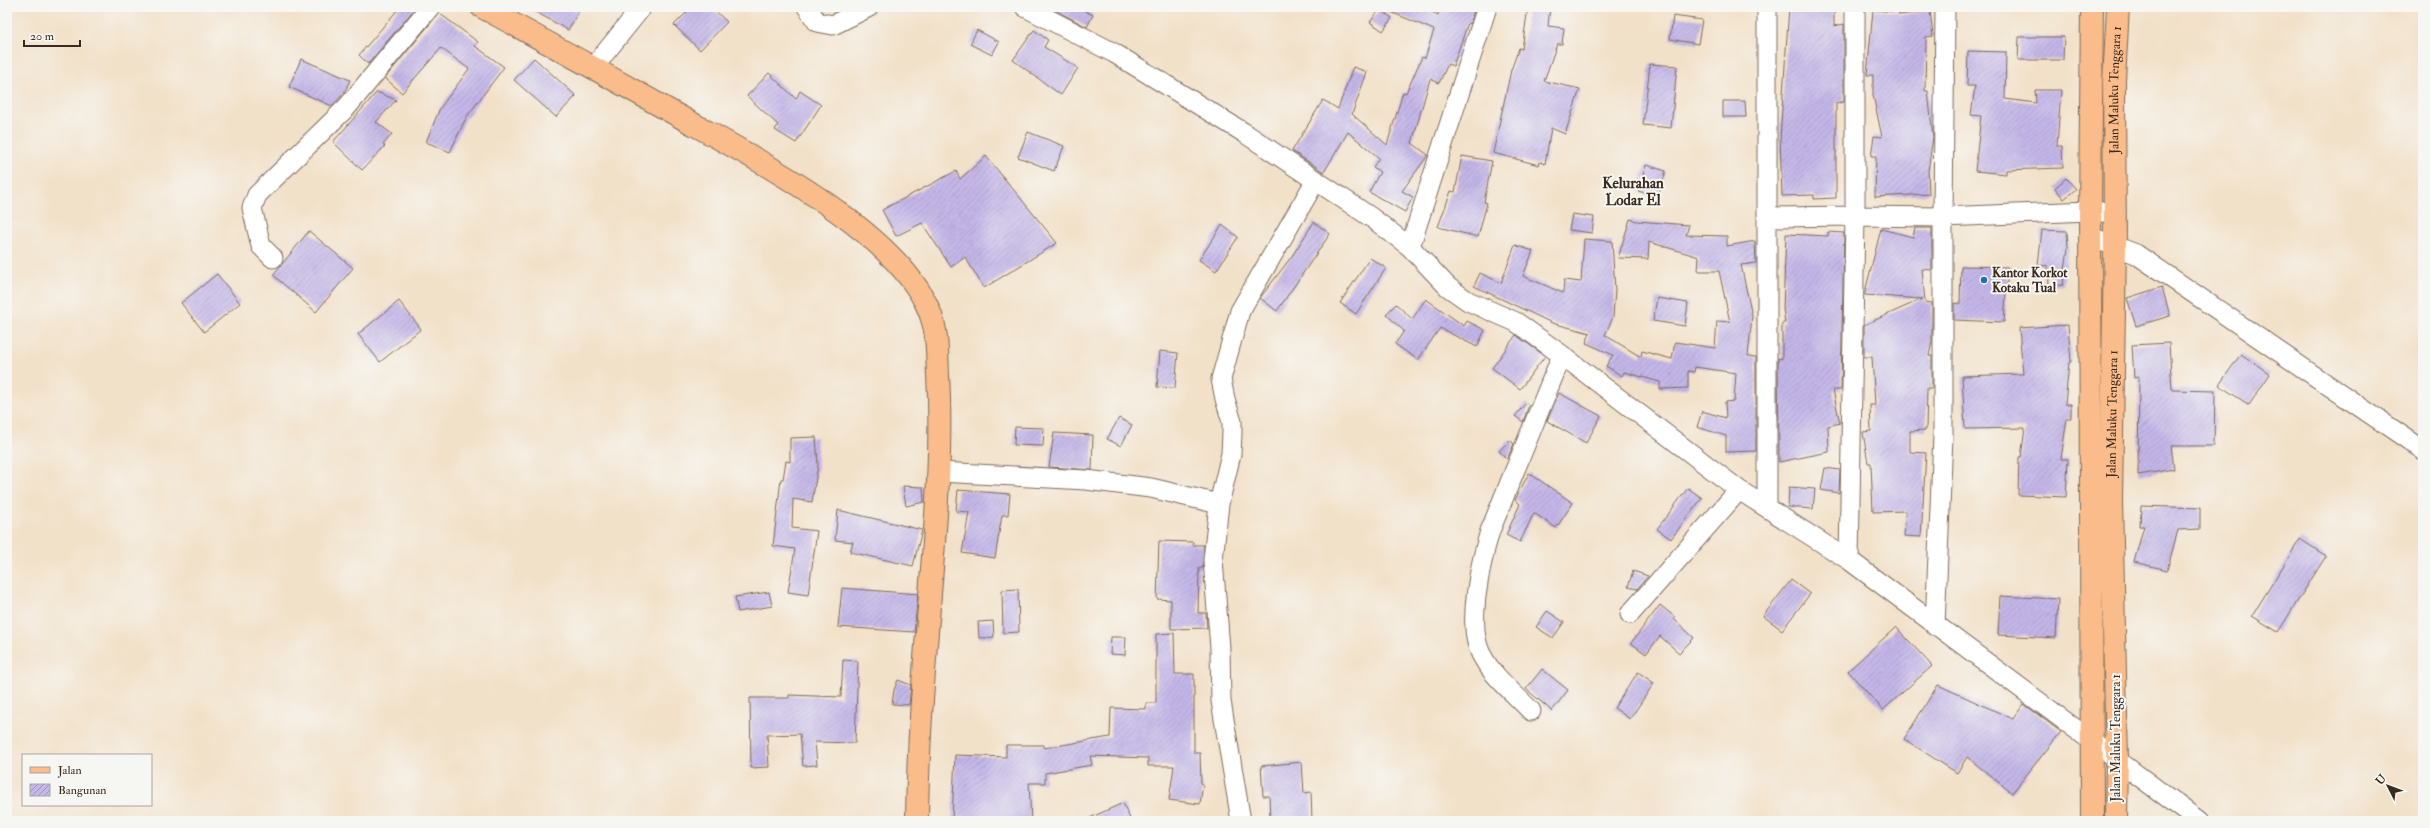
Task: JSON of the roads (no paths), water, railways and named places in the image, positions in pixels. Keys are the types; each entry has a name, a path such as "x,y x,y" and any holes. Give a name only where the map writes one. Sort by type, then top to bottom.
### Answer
{"main road":[{"path":"482,7 594,68 807,189 872,240 901,268 921,294 933,321 941,418 940,472 926,649 918,821"},
{"name":"Jalan Maluku Tenggara 1","path":"2092,7 2090,212 2092,821"},
{"name":"Jalan Maluku Tenggara 1","path":"2116,821 2117,759 2111,500 2115,245 2114,81 2118,7"}],"street":[{"path":"273,258 261,246 252,208 257,195 347,107 430,7"},
{"path":"594,68 642,7"},
{"path":"807,7 817,22 833,25 868,7"},
{"path":"1025,7 1114,53 1316,180 1410,247 1448,288 1468,301 1516,322 1562,355 1739,490 1849,560 1935,626 2199,821"},
{"path":"1410,247 1487,7"},
{"path":"1767,507 1768,7"},
{"path":"1849,560 1855,216 1855,7"},
{"path":"1935,626 1943,436 1945,7"},
{"path":"1241,821 1221,701 1220,648 1213,560 1219,504 1231,454 1232,422 1225,399 1222,379 1240,311 1316,180"},
{"path":"1767,217 1943,217 2090,212 2114,213"},
{"path":"2091,237 2136,254 2423,450"},
{"path":"1531,711 1489,667 1475,640 1474,623 1481,559 1490,531 1562,355"},
{"path":"940,472 1086,480 1151,488 1219,504"},
{"path":"1630,614 1739,490"}],"place":[{"name":"Kantor Korkot Kotaku Tual","path":"1984,280"}],"district":[{"name":"Kelurahan Lodar El","path":"1633,192"}]}
